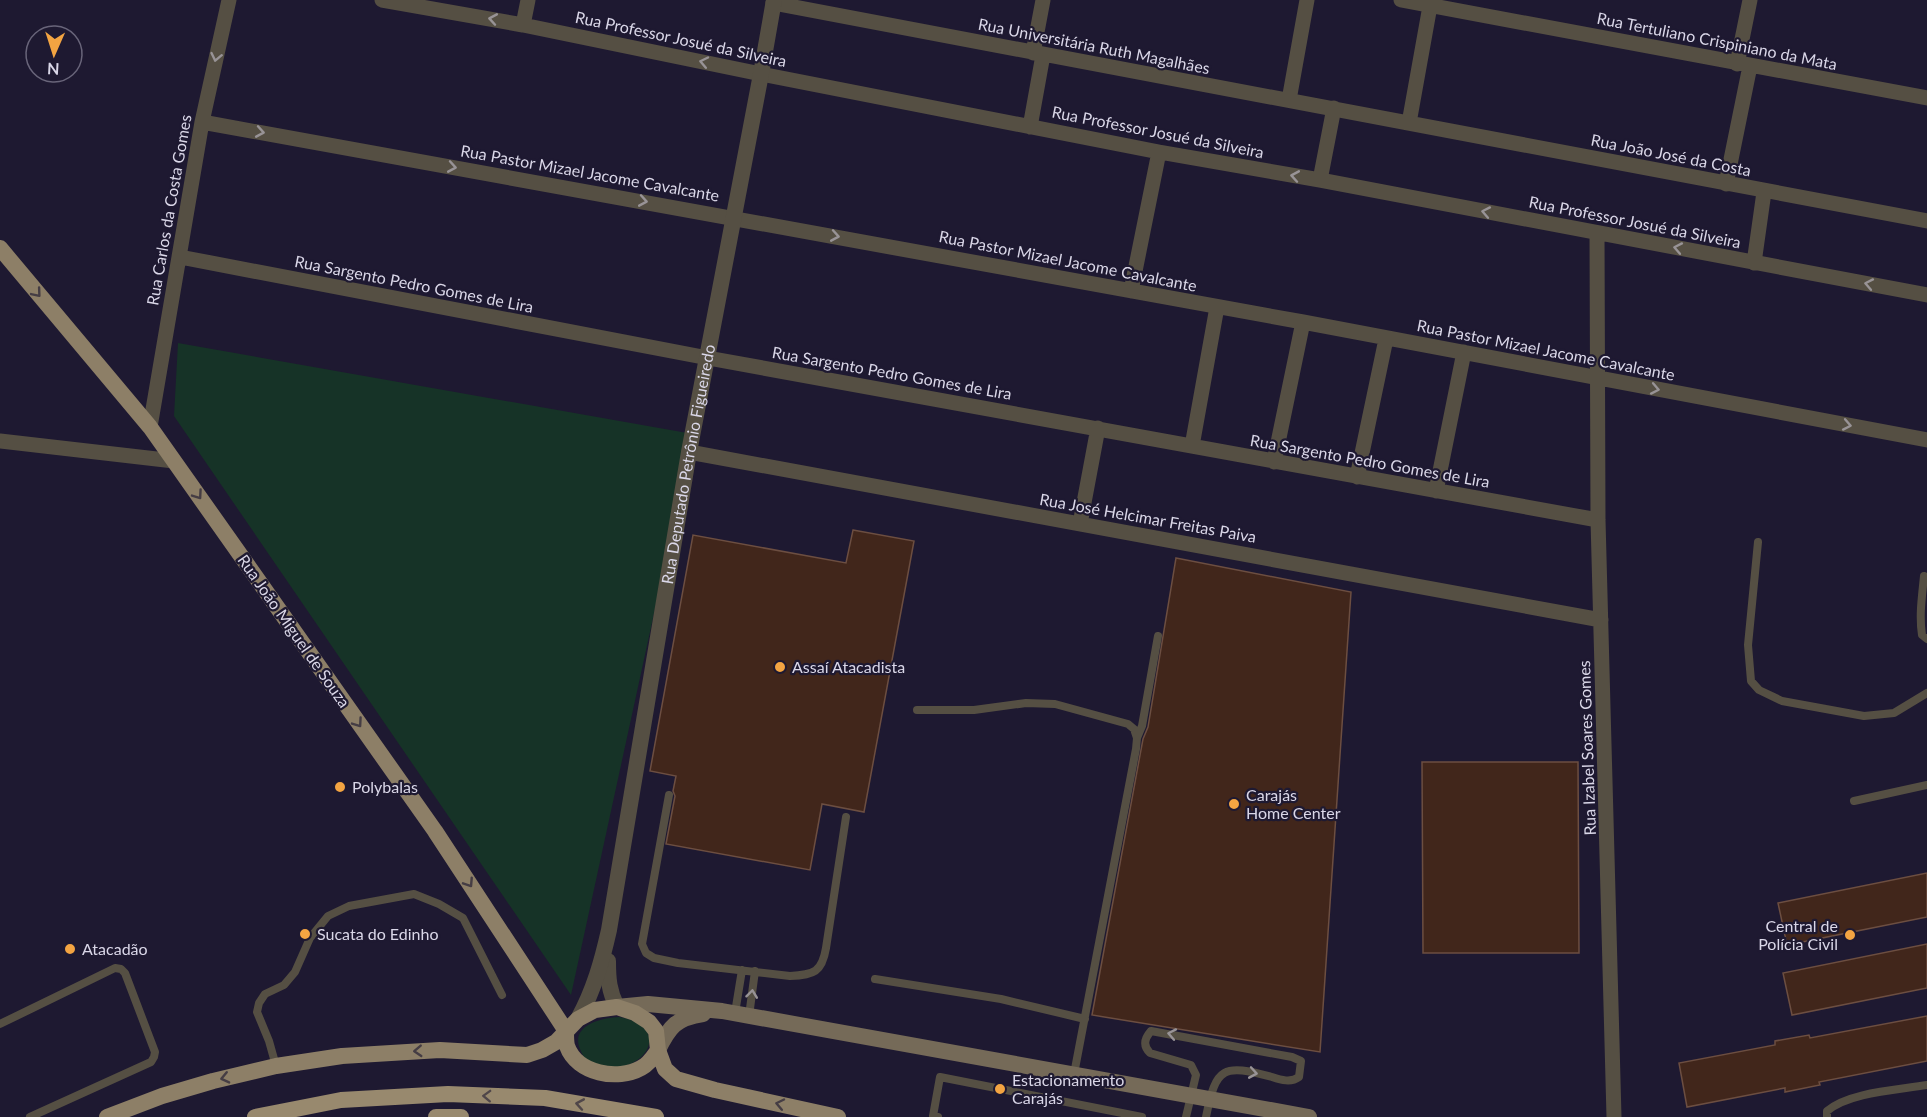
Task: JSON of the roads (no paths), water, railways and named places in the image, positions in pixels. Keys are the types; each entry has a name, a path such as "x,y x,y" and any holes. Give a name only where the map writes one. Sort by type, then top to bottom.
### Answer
{"highway":[{"path":"255,1117 341,1100 448,1094 545,1098 656,1117"},
{"path":"436,1117 461,1117"}],"main road":[{"name":"Rua João Miguel de Souza","path":"0,248 150,427 572,1025"},
{"path":"107,1117 182,1090 276,1066 342,1056 440,1050 527,1055 556,1042 572,1025 594,1010 648,1004 735,1014 1309,1117"},
{"path":"617,1007 635,1013 649,1022 656,1031 658,1050 665,1069 676,1079 715,1090 838,1117"},
{"path":"572,1025 567,1046 576,1059 592,1071 614,1074 642,1068 651,1060 673,1025 690,1017 735,1014"}],"street":[{"name":"Rua Carlos da Costa Gomes","path":"150,427 202,122 229,0"},
{"name":"Rua Professor Josué da Silveira","path":"382,0 523,25 1159,152 1320,180 1927,295"},
{"path":"523,25 528,0"},
{"path":"1030,127 1043,0"},
{"path":"1289,100 1307,0"},
{"name":"Rua Tertuliano Crispiniano da Mata","path":"1406,0 1927,98"},
{"path":"1726,184 1750,0"},
{"name":"Rua Universitária Ruth Magalhães","path":"773,2 1409,123"},
{"name":"Rua Deputado Petrônio Figueiredo","path":"572,1025 588,1000 598,974 609,930 689,452 773,2"},
{"path":"1409,123 1430,6"},
{"path":"1320,180 1335,108"},
{"name":"Rua Pastor Mizael Jacome Cavalcante","path":"202,122 1303,322 1927,440"},
{"name":"Rua João José da Costa","path":"1409,123 1764,192 1927,221"},
{"path":"1131,291 1159,152"},
{"path":"1754,263 1764,192"},
{"name":"Rua Izabel Soares Gomes","path":"1597,233 1598,520 1614,1117"},
{"name":"Rua Sargento Pedro Gomes de Lira","path":"180,257 708,358 1598,520"},
{"path":"1192,446 1217,307"},
{"path":"1274,462 1303,322"},
{"path":"1357,477 1386,339"},
{"path":"1436,491 1464,352"},
{"path":"1080,524 1098,428"},
{"path":"0,441 174,461"},
{"name":"Rua José Helcimar Freitas Paiva","path":"689,452 1601,620"},
{"name":"Rua Deputado Petrônio Figueiredo","path":"609,930 608,981 617,1007"}],"lane":[{"path":"1758,542 1748,645 1751,681 1760,690 1782,701 1864,716 1894,713 1927,693"},
{"path":"1924,576 1920,610 1922,635 1927,639"},
{"path":"1074,1076 1158,636"},
{"path":"917,710 974,710 1026,704 1055,704 1128,724 1134,729 1137,738"},
{"path":"1854,801 1927,785"},
{"path":"669,795 642,944 646,953 654,958 678,963 790,976 806,975 817,970 824,962 846,817"},
{"path":"276,1066 257,1012 258,1003 265,994 284,985 295,972 310,939 328,916 349,906 371,900 414,894 439,904 463,918 502,995"},
{"path":"0,1024 115,968 121,969 125,973 154,1052 151,1062 30,1117"},
{"path":"735,1014 742,970"},
{"path":"735,1014 755,971"},
{"path":"875,979 1001,999 1085,1019"},
{"path":"1186,1117 1196,1075 1195,1069 1191,1065 1150,1053 1145,1041 1151,1031 1292,1057 1300,1061 1301,1071 1299,1077 1294,1080 1282,1080 1238,1070 1226,1071 1219,1076 1206,1117"},
{"path":"938,1117 933,1116 940,1077 1142,1117"},
{"path":"1827,1117 1827,1111 1835,1104 1859,1097 1927,1085"}],"place":[{"name":"Assaí Atacadista","path":"780,667"},
{"name":"Polybalas","path":"340,787"},
{"name":"Carajás Home Center","path":"1234,804"},
{"name":"Sucata do Edinho","path":"305,934"},
{"name":"Central de Polícia Civil","path":"1850,935"},
{"name":"Atacadão","path":"70,949"},
{"name":"Estacionamento Carajás","path":"1000,1089"}]}
